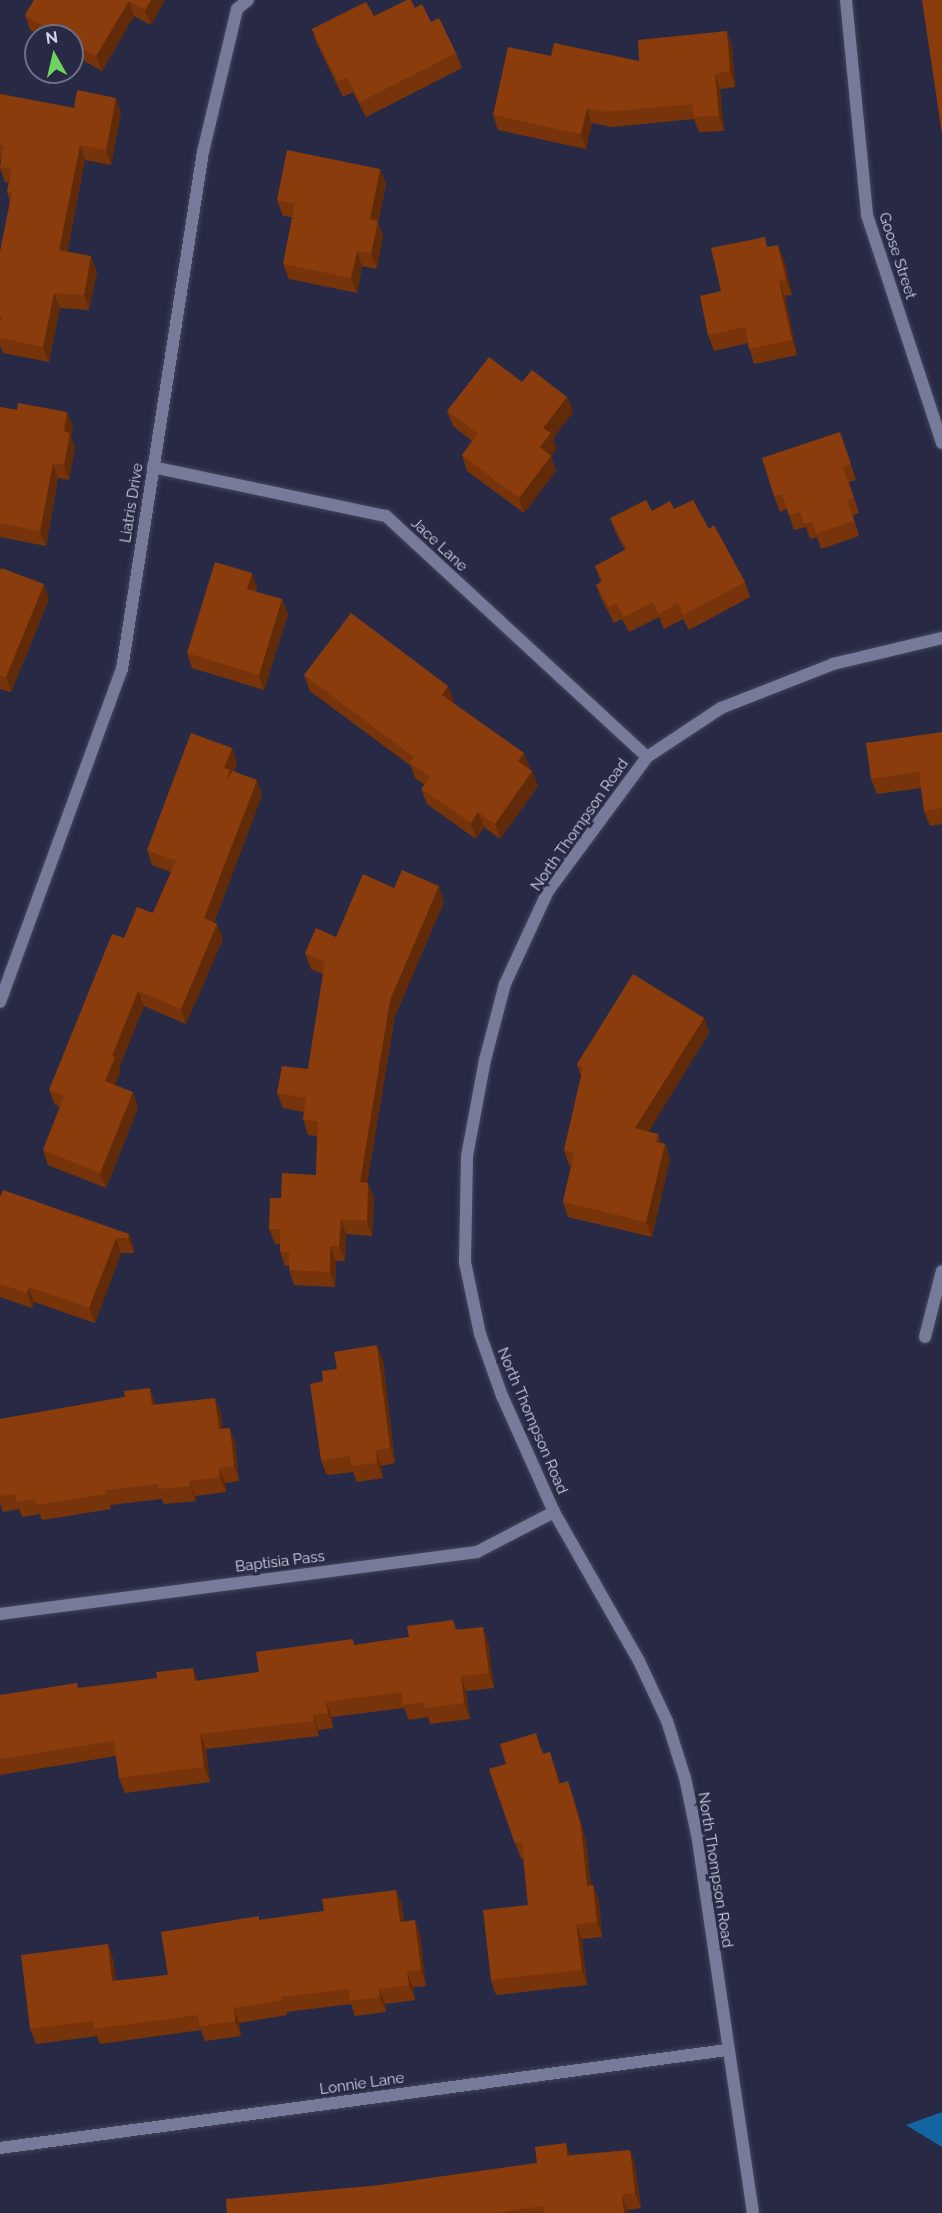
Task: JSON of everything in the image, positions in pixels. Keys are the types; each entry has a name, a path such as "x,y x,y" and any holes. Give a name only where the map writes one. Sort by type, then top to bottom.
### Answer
{"street":[{"name":"Liatris Drive","path":"0,1002 122,669 203,152 237,9 248,0"},
{"name":"Goose Street","path":"846,0 867,215 942,443"},
{"name":"Jace Lane","path":"153,467 386,516 647,757"},
{"name":"North Thompson Road","path":"753,2213 727,2050 698,1840 667,1721 639,1662 554,1512 502,1396 480,1334 465,1262 467,1156 485,1060 505,984 548,891 647,757 663,743 732,704 832,664 942,638"},
{"path":"925,1337 942,1271"},
{"name":"Baptisia Pass","path":"0,1614 477,1552 554,1512"},
{"name":"Lonnie Lane","path":"0,2148 727,2050"}],"water":[{"path":"942,2112 942,2147 906,2125"}],"building":[{"path":"34,0 151,0 145,10 129,1 96,56 84,49 84,24 40,24 25,15"},
{"path":"411,0 415,8 422,4 431,22 439,18 456,53 360,102 347,77 338,82 312,29 366,2 374,16"},
{"path":"922,0 942,0 942,134"},
{"path":"727,31 730,71 715,74 719,116 694,117 692,104 606,112 587,108 581,134 493,115 508,47 551,56 554,43 639,61 638,40"},
{"path":"77,90 116,98 106,150 80,145 59,250 91,256 84,295 54,293 43,347 0,338 2,316 0,316 0,252 12,193 7,192 12,169 0,167 4,145 0,145 0,94 74,108"},
{"path":"287,150 380,169 370,219 378,221 371,254 357,251 351,278 283,264 295,204 277,200"},
{"path":"765,237 767,247 778,245 786,280 779,281 792,340 749,349 745,327 708,335 700,296 721,291 711,248"},
{"path":"489,357 522,382 532,370 567,397 543,428 551,433 540,447 551,456 519,498 462,455 478,434 447,411"},
{"path":"18,403 67,412 64,431 70,433 64,465 53,463 40,531 0,523 0,407 17,410"},
{"path":"840,432 851,464 843,467 853,498 847,500 854,521 816,534 812,522 804,524 800,512 789,515 782,494 774,496 762,458"},
{"path":"646,500 652,511 670,501 674,509 693,500 709,529 714,525 745,582 683,615 678,603 659,614 653,602 624,617 616,603 609,607 596,585 603,581 595,566 627,549 610,518"},
{"path":"215,562 252,573 247,589 282,599 259,675 187,653"},
{"path":"1,568 44,584 6,677 0,675"},
{"path":"351,613 448,686 442,695 524,753 518,761 532,771 495,824 478,812 471,823 421,789 430,777 410,763 414,757 304,675"},
{"path":"942,732 942,808 924,811 919,772 871,779 866,743"},
{"path":"191,733 232,748 224,768 230,770 227,779 233,771 257,780 204,918 217,924 181,1009 138,991 112,1056 115,1057 105,1081 133,1092 100,1173 43,1150 64,1096 49,1090 112,934 124,938 137,907 153,913 176,861 147,850"},
{"path":"402,870 439,886 390,1000 360,1182 368,1183 367,1221 341,1219 339,1246 330,1246 330,1272 289,1270 289,1252 280,1251 280,1229 269,1229 270,1198 281,1198 282,1173 316,1175 318,1122 303,1119 306,1098 277,1093 282,1066 308,1069 325,962 305,953 316,928 336,937 363,874 394,888"},
{"path":"633,974 704,1018 635,1128 658,1134 656,1142 665,1144 646,1222 563,1202 574,1153 564,1150 583,1068 577,1064"},
{"path":"3,1190 129,1234 128,1238 116,1238 89,1308 29,1287 27,1293 0,1284 0,1197"},
{"path":"377,1345 390,1448 376,1450 377,1463 351,1466 350,1456 321,1460 310,1384 323,1381 322,1371 337,1369 334,1352"},
{"path":"150,1388 152,1405 215,1398 219,1429 230,1428 234,1466 219,1468 220,1477 189,1481 190,1486 159,1489 158,1484 105,1490 106,1494 36,1505 35,1499 16,1502 15,1494 0,1496 0,1419 125,1397 124,1391"},
{"path":"453,1620 455,1630 483,1627 489,1673 461,1676 464,1703 425,1708 424,1702 403,1705 402,1692 326,1702 328,1713 313,1715 314,1721 200,1734 204,1767 119,1778 114,1741 0,1759 0,1695 77,1683 78,1688 157,1678 156,1672 193,1668 195,1681 259,1672 256,1652 353,1639 354,1645 409,1637 407,1626"},
{"path":"536,1733 542,1754 550,1752 559,1784 568,1781 581,1826 587,1886 593,1885 597,1922 576,1924 582,1970 491,1980 483,1910 528,1905 522,1842 515,1844 489,1769 506,1764 500,1744"},
{"path":"396,1890 400,1922 415,1920 421,1970 407,1972 409,1985 379,1989 380,1997 350,2001 348,1989 281,1997 282,2000 234,2008 235,2021 200,2026 198,2015 94,2029 93,2021 30,2029 21,1955 108,1944 112,1981 168,1975 161,1932 259,1916 259,1920 324,1911 322,1899"},
{"path":"566,2143 567,2156 630,2150 635,2193 622,2195 624,2213 544,2213 543,2206 494,2213 227,2213 226,2199 381,2185 537,2163 535,2147"}]}
